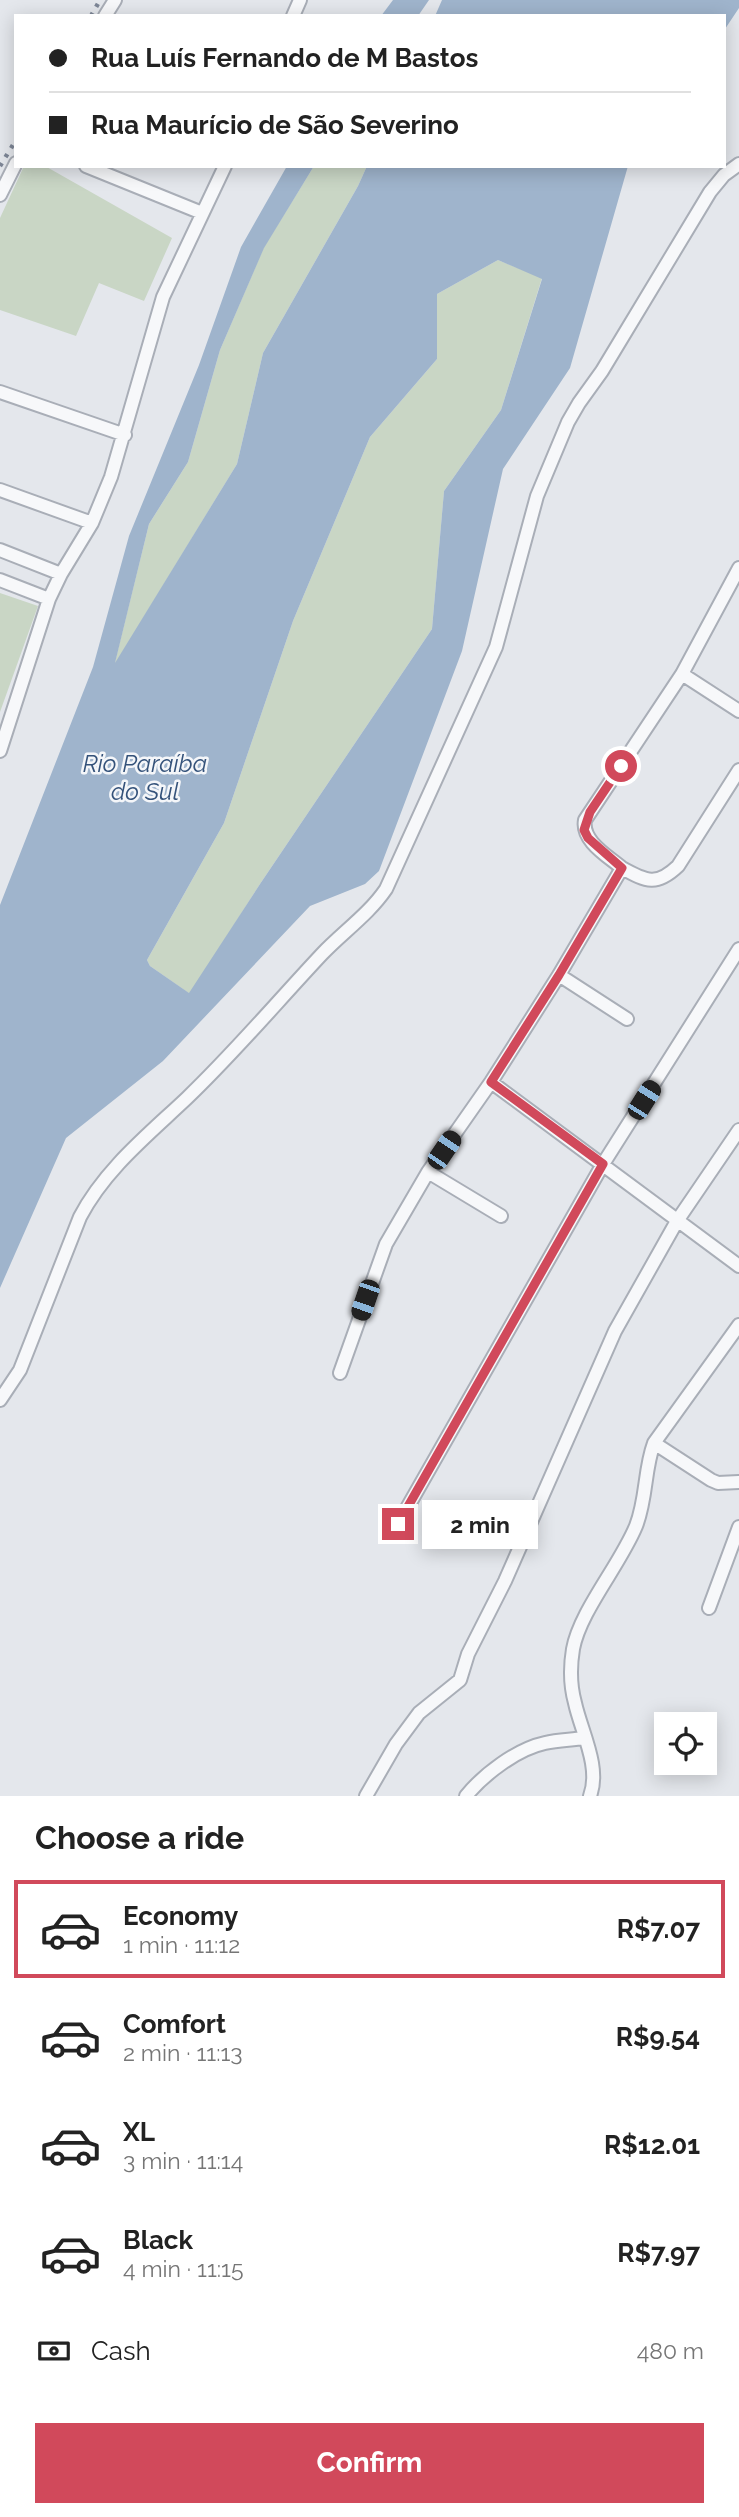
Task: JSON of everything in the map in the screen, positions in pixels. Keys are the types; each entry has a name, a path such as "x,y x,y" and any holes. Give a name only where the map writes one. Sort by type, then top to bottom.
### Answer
{"street":[{"path":"0,1400 20,1370 80,1217 90,1198 137,1145 231,1056 320,956 372,908 386,889 446,754 489,667 537,496 568,422 603,371 710,192 724,175 739,164"},
{"path":"0,195 14,167"},
{"path":"91,168 202,214"},
{"path":"0,751 49,599 92,523 111,477 163,297 224,168"},
{"path":"0,392 125,435"},
{"path":"0,489 92,523"},
{"path":"0,550 61,574"},
{"path":"739,568 682,674 590,812 584,826 588,838 622,868 642,879 656,880 670,874 678,866 739,770"},
{"path":"0,580 49,599"},
{"path":"682,674 739,711"},
{"path":"340,1373 379,1258 428,1172 491,1082 559,975 622,868"},
{"path":"398,1524 603,1164 739,948"},
{"path":"559,975 627,1019"},
{"path":"491,1082 739,1266"},
{"path":"366,1796 396,1744 419,1713 460,1680 468,1654 505,1581 610,1341 677,1221 739,1130"},
{"path":"428,1172 501,1216"},
{"path":"590,1796 594,1782 572,1687 573,1648 586,1615 620,1559 636,1526 644,1499 647,1461 654,1443 739,1325"},
{"path":"654,1443 711,1480 718,1483 739,1482"},
{"path":"709,1608 739,1527"},
{"path":"466,1796 495,1770 531,1748 545,1743 584,1738"}],"green space":[{"path":"23,168 49,168 172,238 144,301 99,283 76,336 0,310 0,218"},
{"path":"313,168 366,168 263,353 237,464 114,666 149,524 188,462 220,350 264,247"},
{"path":"498,260 542,278 501,410 444,491 432,629 260,884 190,994 150,966 147,960 224,823 293,621 370,437 437,359 437,294"},
{"path":"0,593 38,606 0,712"}],"water":[{"path":"393,0 429,0 419,14 382,14"},
{"path":"442,0 739,0 739,8 726,28 726,14 436,14"},
{"name":"Rio Paraíba do Sul","path":"286,168 313,168 264,248 220,350 188,462 149,524 115,663 237,464 263,353 366,168 627,168 570,368 503,469 462,651 379,871 365,884 310,906 163,1061 66,1138 0,1288 0,905 93,667 129,536 199,365 241,247","holes":["498,260 542,279 501,410 444,491 432,629 189,993 150,966 147,960 224,823 293,621 370,437 437,359 437,294"]}],"railway":[{"path":"92,14 100,0"},
{"path":"0,166 14,143"}],"route":[{"path":"398,1524 603,1164 491,1082 559,975 622,868 588,838 584,830 590,812 621,766"}]}
